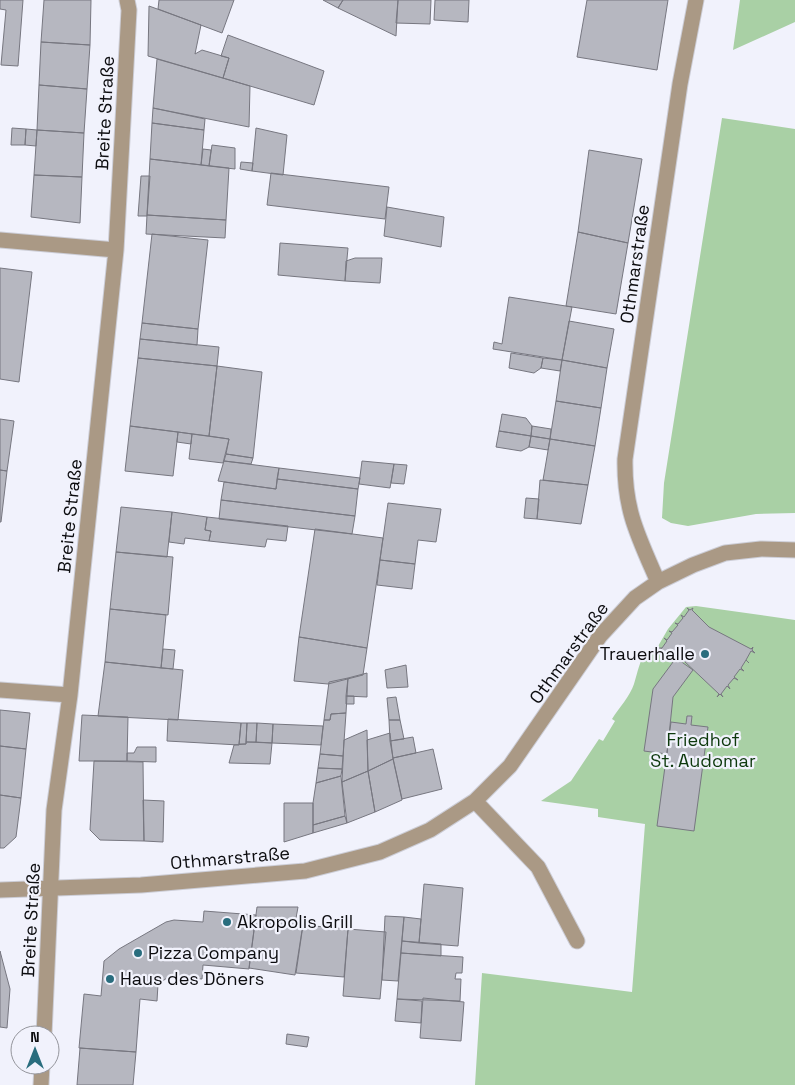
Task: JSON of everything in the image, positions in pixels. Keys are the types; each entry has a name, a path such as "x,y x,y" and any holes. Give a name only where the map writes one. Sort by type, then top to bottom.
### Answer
{"street":[{"name":"Breite Straße","path":"45,1025 52,890 54,810 70,695 116,250 129,10 127,0"},
{"name":"Othmarstraße","path":"0,890 52,890 141,885 304,870 380,852 430,830 475,801 510,766 600,636 635,598 658,582 630,512 624,487 625,459 680,84 696,0"},
{"path":"0,240 116,250"},
{"path":"658,582 725,553 761,549 795,550"},
{"path":"0,690 70,695"},
{"path":"475,801 538,867 577,941"}],"green space":[{"path":"740,0 795,0 795,22 733,50"},
{"path":"722,118 795,129 795,513 756,514 688,526 671,523 662,518 664,483"},
{"name":"Friedhof St. Audomar","path":"696,606 795,620 795,1085 475,1085 482,973 632,992 645,824 598,817 598,809 541,801 571,781 599,739 603,741 615,721 612,719 632,688 640,663 647,650 657,648 668,629 686,607"}],"building":[{"path":"0,0 23,0 18,66 1,65 6,10 0,9"},
{"path":"44,0 91,0 90,45 41,42"},
{"path":"159,0 234,0 222,33 158,9"},
{"path":"323,0 343,0 338,8"},
{"path":"343,0 398,0 396,36 338,8"},
{"path":"398,0 431,0 430,24 396,23"},
{"path":"435,0 469,0 468,22 434,20"},
{"path":"587,0 668,0 657,70 577,57"},
{"path":"149,6 201,25 195,54 202,50 229,58 223,78 148,56"},
{"path":"228,35 324,71 314,105 223,78 229,58 221,56"},
{"path":"41,42 90,45 87,89 39,85"},
{"path":"157,59 250,86 249,127 153,108"},
{"path":"39,85 87,89 84,133 37,130"},
{"path":"153,108 205,119 204,130 152,123"},
{"path":"152,123 204,130 201,165 150,159"},
{"path":"12,128 26,129 25,145 11,145"},
{"path":"256,128 287,135 283,175 252,171"},
{"path":"26,129 37,130 36,146 25,145"},
{"path":"37,130 84,133 82,177 34,175"},
{"path":"212,145 235,148 235,169 209,166"},
{"path":"203,149 211,150 209,166 201,165"},
{"path":"589,150 642,159 628,243 578,232"},
{"path":"150,159 229,168 226,220 147,215"},
{"path":"241,162 253,163 252,171 240,169"},
{"path":"271,173 389,187 385,219 267,205"},
{"path":"34,175 82,177 80,223 31,217"},
{"path":"141,176 150,176 147,216 138,216"},
{"path":"387,207 444,217 441,247 384,236"},
{"path":"147,215 226,220 225,238 146,234"},
{"path":"578,232 628,243 616,314 566,306"},
{"path":"152,234 208,240 198,329 142,323"},
{"path":"280,243 348,248 345,281 278,275"},
{"path":"355,258 382,258 380,283 345,281 346,261"},
{"path":"0,268 32,272 19,382 0,379"},
{"path":"509,297 572,307 562,360 493,349 494,342 502,344"},
{"path":"569,321 614,329 607,368 562,360"},
{"path":"142,323 198,329 197,345 140,339"},
{"path":"140,339 219,347 217,366 138,358"},
{"path":"511,353 543,358 541,368 534,373 509,368"},
{"path":"138,358 217,366 209,436 130,426"},
{"path":"543,358 562,360 560,371 541,368"},
{"path":"562,360 607,368 601,408 556,401"},
{"path":"217,366 262,372 253,458 226,454 229,439 209,436"},
{"path":"556,401 601,408 595,446 550,439"},
{"path":"502,414 526,418 532,426 531,436 499,431"},
{"path":"0,419 14,421 7,471 0,470"},
{"path":"130,426 178,432 173,476 125,471"},
{"path":"532,426 551,429 550,439 531,436"},
{"path":"499,431 531,436 529,447 521,451 496,447"},
{"path":"178,432 192,434 191,444 177,442"},
{"path":"192,434 229,439 223,463 189,459"},
{"path":"531,436 550,439 548,450 529,447"},
{"path":"550,439 595,446 588,485 543,480"},
{"path":"226,454 253,458 251,464 224,461"},
{"path":"224,461 279,468 276,489 218,481"},
{"path":"362,461 394,464 390,488 359,484"},
{"path":"394,464 407,465 404,484 391,483"},
{"path":"279,468 360,478 358,489 277,479"},
{"path":"0,470 7,471 1,522 0,522"},
{"path":"277,479 358,489 355,516 221,500 224,482 276,489"},
{"path":"540,480 588,485 581,524 537,519"},
{"path":"526,498 539,499 537,519 524,518"},
{"path":"221,500 355,516 352,534 219,519"},
{"path":"388,503 441,509 436,542 418,540 415,564 380,560"},
{"path":"121,507 172,512 167,557 116,552"},
{"path":"172,512 207,517 205,530 211,531 209,541 185,538 184,544 169,542"},
{"path":"207,517 288,526 286,541 267,539 265,547 209,541 211,531 205,530"},
{"path":"315,529 383,538 367,648 299,637"},
{"path":"116,552 173,557 168,615 110,609"},
{"path":"380,560 415,564 412,589 377,585"},
{"path":"687,608 690,610 693,608 692,610 709,627 751,649 753,647 752,650 755,653 751,651 741,668 744,671 740,669 734,677 738,680 734,678 728,685 730,689 727,686 721,694 723,697 720,694 717,697 719,694 684,661 663,651 661,653 662,649 659,648 662,648 667,641 664,638 667,640 672,633 669,631 672,632 678,625 675,623 678,624 683,618 681,615 684,617 689,610"},
{"path":"110,609 166,615 161,668 105,662"},
{"path":"299,637 367,648 363,675 328,684 294,681"},
{"path":"163,649 175,650 173,669 161,668"},
{"path":"676,658 693,670 673,697 667,754 644,751 653,689"},
{"path":"105,662 183,670 178,720 98,716"},
{"path":"406,665 408,687 387,688 385,670"},
{"path":"367,673 367,697 346,696 348,678"},
{"path":"348,678 346,713 331,714 330,720 324,720 329,682"},
{"path":"346,696 354,696 354,704 346,704"},
{"path":"396,697 400,720 389,720 387,698"},
{"path":"0,710 30,713 26,749 0,746"},
{"path":"346,713 343,756 320,754 324,720 330,720 331,714"},
{"path":"82,715 128,717 127,761 79,761"},
{"path":"687,716 692,716 691,725 708,727 694,831 657,826 671,722 686,724"},
{"path":"168,719 241,723 239,745 167,741"},
{"path":"389,720 400,720 404,739 390,741"},
{"path":"241,723 247,723 246,744 239,744"},
{"path":"247,723 257,723 256,742 246,742"},
{"path":"257,723 273,724 272,743 256,742"},
{"path":"273,724 323,726 321,745 272,743"},
{"path":"367,730 368,771 342,782 344,740"},
{"path":"390,733 393,759 368,771 367,740"},
{"path":"413,737 416,753 393,758 390,741"},
{"path":"246,742 272,743 270,764 229,763 234,745 246,744"},
{"path":"0,746 26,749 21,798 0,795"},
{"path":"137,747 156,747 156,762 127,761 127,753 134,753"},
{"path":"433,749 442,789 402,799 393,758"},
{"path":"320,754 343,756 342,769 318,768"},
{"path":"393,759 402,800 375,812 368,771"},
{"path":"94,761 143,762 144,841 100,840 90,830"},
{"path":"318,768 342,769 341,776 316,783"},
{"path":"368,771 375,812 347,823 342,782"},
{"path":"341,776 345,816 313,825 313,803 316,783"},
{"path":"0,795 21,798 16,837 4,848 0,848"},
{"path":"143,800 164,801 163,842 144,841"},
{"path":"284,803 313,803 313,833 284,842"},
{"path":"345,816 347,823 313,833 313,825"},
{"path":"424,884 463,888 458,946 419,943"},
{"path":"257,907 298,907 295,924 303,924 295,975 249,968"},
{"path":"204,911 256,915 249,969 203,965 202,979 170,976 158,984 157,1001 140,999 136,1052 79,1048 84,994 101,996 104,961 119,949 166,922 174,920 203,922"},
{"path":"385,916 404,917 398,981 382,980"},
{"path":"404,917 421,919 419,943 402,941"},
{"path":"303,925 348,929 344,977 296,973"},
{"path":"348,929 386,932 380,999 343,996"},
{"path":"402,941 441,944 441,956 401,953"},
{"path":"0,951 10,989 7,1028 0,1027"},
{"path":"401,953 463,957 462,973 456,973 455,979 461,979 460,1001 397,999"},
{"path":"423,998 464,1002 461,1041 420,1038"},
{"path":"397,999 422,1001 421,1023 395,1021"},
{"path":"287,1034 309,1037 307,1047 286,1044"},
{"path":"80,1048 136,1052 133,1085 77,1085"}],"place":[{"name":"Trauerhalle","path":"705,654"},
{"name":"Akropolis Grill","path":"227,922"},
{"name":"Pizza Company","path":"138,953"},
{"name":"Haus des Döners","path":"110,979"}]}
